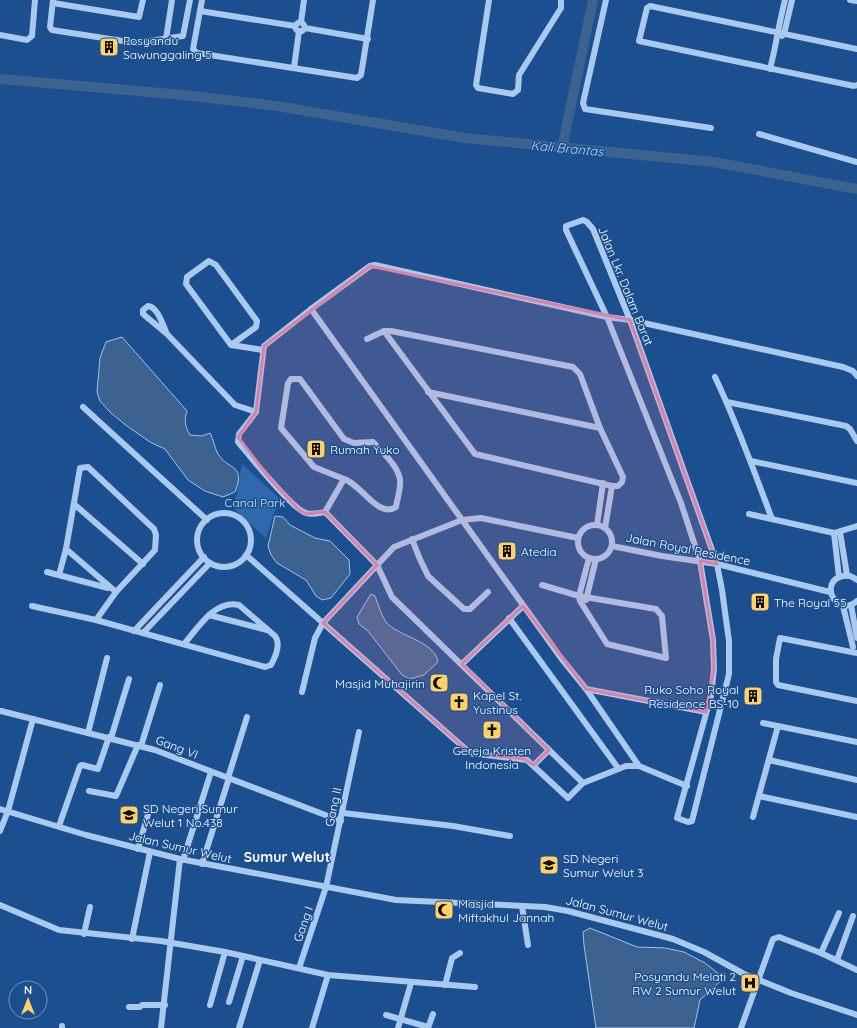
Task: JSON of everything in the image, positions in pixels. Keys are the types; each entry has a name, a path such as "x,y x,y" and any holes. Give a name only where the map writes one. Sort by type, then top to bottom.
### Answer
{"street":[{"path":"0,35 27,40 30,38 32,36 35,0"},
{"path":"143,0 139,17 53,2 50,27 52,30 136,43 166,39 184,35 190,0"},
{"path":"166,39 172,0"},
{"path":"202,0 193,49 196,53 359,77 368,39 372,0"},
{"path":"294,68 304,0"},
{"path":"489,0 476,85 478,88 513,94 518,90 519,75 561,8 561,0"},
{"path":"606,0 583,103 585,109 711,128"},
{"path":"770,69 778,40 777,33 785,0"},
{"path":"778,40 784,34 792,0"},
{"path":"850,0 857,1"},
{"path":"857,48 777,33 650,6 646,8 639,41 854,86 857,85"},
{"path":"200,11 368,39"},
{"path":"759,134 857,162"},
{"name":"Jalan Lkr. Dalam Barat","path":"583,220 591,226 630,320 716,564 722,590 730,641 729,674 692,821 688,822 677,819 711,696 714,662 713,640 700,561 681,503 607,317 568,236 566,226 569,224 583,220"},
{"path":"231,345 256,327 257,321 216,265 208,261 187,277 186,284 231,345 263,350"},
{"path":"325,512 306,514 299,510 238,442 239,434 256,412 263,350 267,342 370,266 375,265 607,317 630,320 843,366 857,376"},
{"path":"167,334 152,306 148,306 143,310 143,314 167,334 236,405 256,412"},
{"path":"311,309 524,606 586,689 639,766"},
{"path":"367,339 384,331 391,331 573,367 580,374 600,428 622,477 622,482 618,486 612,486 475,454 384,331"},
{"path":"715,377 751,461 772,519"},
{"path":"291,379 300,379 344,439 354,443 372,442 387,457 400,477 396,507 385,511 379,508 351,481 344,479 314,467 281,428 288,383 291,379"},
{"path":"428,392 600,428"},
{"path":"727,402 846,426 850,429 857,441"},
{"path":"83,407 207,520"},
{"path":"751,461 857,483"},
{"path":"58,575 66,549 80,468 88,467 154,529 156,536 155,550 116,592 96,620"},
{"path":"325,512 344,479"},
{"path":"597,525 603,483"},
{"path":"605,528 612,486"},
{"path":"74,504 143,564"},
{"path":"325,512 377,565 392,597 583,783"},
{"path":"225,513 234,515 242,521 248,528 251,537 250,547 246,556 239,562 230,566 220,566 210,563 204,558 197,542 198,534 207,520 215,515 225,513"},
{"path":"749,514 837,532 857,526"},
{"path":"302,692 315,638 323,623 394,547 412,538 462,520 481,518 578,538"},
{"path":"597,525 605,528 610,533 612,546 603,558 596,560 589,558 580,550 578,538 585,528 597,525"},
{"path":"837,532 847,575"},
{"path":"837,532 839,577"},
{"path":"412,538 418,557 428,576 464,610 470,609 488,592"},
{"name":"Jalan Royal Residence","path":"612,546 662,556 716,564 798,586 830,592"},
{"path":"66,549 110,589"},
{"path":"246,556 470,753 524,759 534,765 568,798 583,783 618,768 639,766 687,786"},
{"path":"134,630 204,558"},
{"path":"542,585 579,596 588,598 656,608 662,616 666,658 610,645 582,606 579,596 589,558"},
{"path":"582,606 588,598 596,560"},
{"path":"143,633 210,563"},
{"path":"47,572 110,589 116,592"},
{"path":"843,650 855,646 843,606 833,598 830,592 834,581 839,577 847,575 857,580"},
{"path":"843,606 851,605 857,601"},
{"path":"32,606 96,620 184,644 268,666 274,660 278,640 239,604 222,606 209,615 184,644"},
{"path":"851,605 857,638"},
{"path":"462,664 524,606"},
{"path":"209,615 268,631"},
{"path":"510,618 618,768"},
{"path":"857,653 780,638 776,659 776,684 857,701"},
{"path":"88,732 107,658"},
{"path":"59,826 80,766 82,764 98,769 110,737 128,679"},
{"path":"89,791 116,796 140,745 160,685"},
{"path":"586,689 706,712"},
{"name":"Gang VI","path":"1,711 140,745 183,760 341,822"},
{"path":"202,864 247,717"},
{"path":"0,831 8,811 33,719"},
{"path":"763,723 857,742"},
{"path":"754,817 778,726"},
{"name":"Gang II","path":"326,887 343,813 359,732"},
{"path":"534,765 549,750"},
{"path":"769,760 857,780"},
{"path":"163,1028 170,943 181,859 211,772"},
{"path":"759,796 857,817"},
{"path":"138,849 150,807"},
{"name":"Jalan Sumur Welut","path":"0,809 138,849 202,864 396,900 545,907 568,911 673,939 698,949 758,980 791,993 857,1015"},
{"path":"343,813 453,826 510,836"},
{"path":"132,939 150,852"},
{"name":"Gang I","path":"299,968 326,887"},
{"path":"0,905 59,930 170,943 224,952 328,975 411,983 475,987"},
{"path":"522,906 528,945"},
{"path":"84,934 90,907"},
{"path":"821,953 838,913"},
{"path":"837,960 854,916"},
{"path":"741,1028 772,939 775,937 779,937 821,953 857,970"},
{"path":"210,1005 224,952"},
{"path":"445,985 452,958 460,953"},
{"path":"229,1002 243,956"},
{"path":"239,1028 260,960"},
{"path":"312,1028 328,975"},
{"path":"398,1028 411,983"},
{"path":"129,1007 140,1007 142,1005 165,1005"},
{"path":"386,1014 428,1027 433,1014"}],"highlighted area":[{"path":"370,266 630,320 717,564 700,561 713,640 714,669 706,712 586,689 523,606 462,664 549,750 534,765 524,759 470,753 323,623 377,565 325,512 306,514 299,510 270,479 238,437 256,412 264,346"}],"green space":[{"name":"Canal Park","path":"242,464 279,498 266,538 234,509"}],"shaded area":[{"path":"122,337 187,411 186,423 190,435 202,436 210,433 218,454 237,472 239,477 235,492 223,497 205,491 188,480 165,449 150,442 127,426 111,413 100,401 97,392 100,358 106,342"},
{"path":"275,516 283,517 290,525 315,538 330,541 349,560 350,574 331,598 322,600 316,596 306,580 277,563 271,555 268,546"},
{"path":"371,594 375,596 381,613 391,627 423,644 435,655 438,662 424,675 410,679 402,675 368,631 359,624 357,617"},
{"path":"590,928 637,947 665,948 684,952 705,963 724,978 700,1000 694,1028 596,1028 583,932"}],"waterway":[{"path":"562,148 593,0"},
{"name":"Kali Brantas","path":"0,79 184,95 277,106 465,138 714,162 857,189"}],"place":[{"name":"Posyandu Sawunggaling 5","path":"109,47"},
{"name":"Rumah Yuko","path":"316,449"},
{"name":"Atedia","path":"507,551"},
{"name":"The Royal 55","path":"760,602"},
{"name":"Masjid Muhajirin","path":"439,683"},
{"name":"Ruko Soho Royal Residence BS-10","path":"753,696"},
{"name":"Kapel St. Yustinus","path":"459,702"},
{"name":"Gereja Kristen Indonesia","path":"492,730"},
{"name":"SD Negeri Sumur Welut 1 No.438","path":"129,815"},
{"name":"SD Negeri Sumur Welut 3","path":"549,865"},
{"name":"Masjid Miftakhul Jannah","path":"444,910"},
{"name":"Posyandu Melati 2 RW 2 Sumur Welut","path":"750,983"}],"district":[{"name":"Sumur Welut","path":"287,857"}]}
